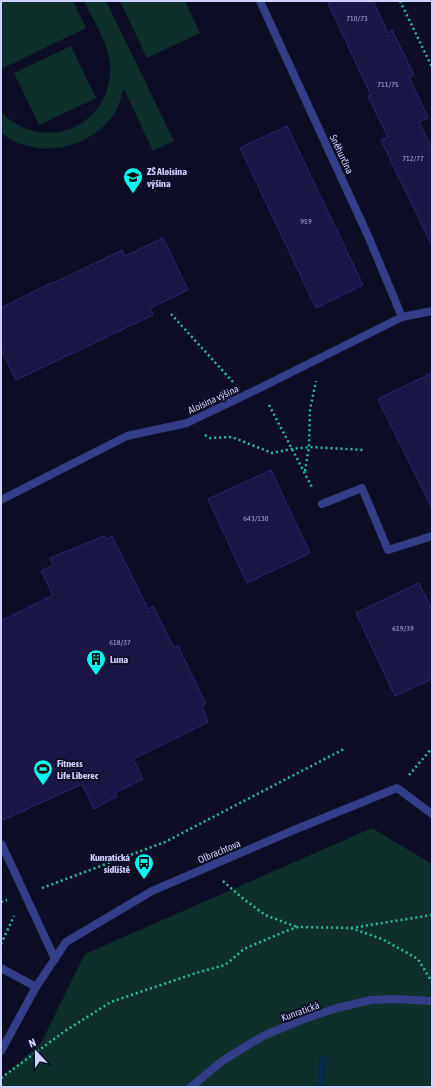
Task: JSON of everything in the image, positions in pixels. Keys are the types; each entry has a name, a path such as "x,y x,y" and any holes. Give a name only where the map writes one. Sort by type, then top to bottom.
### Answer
{"street":[{"name":"Sněhurčina","path":"260,1 369,238 402,317"},
{"name":"Aloisina výšina","path":"1,500 127,436 187,423 402,317 432,311"},
{"path":"322,504 362,488 388,550 432,536"},
{"path":"397,788 432,814"},
{"name":"Olbrachtova","path":"1,1052 36,987 66,942 152,891 294,830 397,788"},
{"path":"2,845 55,959"},
{"path":"1,968 36,987"},
{"name":"Kunratická","path":"191,1087 222,1061 263,1036 304,1019 337,1008 371,1000 397,999 432,1001"}],"path":[{"path":"400,1 432,67"},
{"path":"171,314 246,395"},
{"path":"304,472 309,447 310,409 322,357"},
{"path":"260,388 322,504"},
{"path":"187,423 210,438 232,437 272,453 309,447 364,450"},
{"path":"397,788 432,748"},
{"path":"1,902 165,842 344,749"},
{"path":"208,867 241,897 265,915 298,927 351,928 432,915"},
{"path":"1,944 24,894"},
{"path":"1,1078 65,1031 111,1002 196,973 225,965 244,948 298,927"},
{"path":"351,928 382,939 418,959 432,982"}],"green space":[{"path":"1,1 73,1 86,28 1,69"},
{"path":"84,1 106,1 174,141 153,151 124,89 117,109 110,120 89,137 77,143 64,147 38,148 14,142 1,132 1,111 7,118 20,126 35,131 50,133 65,131 78,125 90,116 100,105 107,91 110,75 109,56 102,37"},
{"path":"120,1 185,1 200,33 147,58"},
{"path":"71,46 96,98 39,125 14,73"},
{"path":"372,828 432,864 432,1087 1,1087 1,1078 41,1043 85,954"}],"building":[{"path":"327,1 373,1 388,33 392,30 414,75 409,77 428,118 419,122 432,149 432,246 381,140 388,137 368,96 371,95"},
{"path":"287,126 363,285 316,308 240,148"},
{"path":"163,238 188,290 150,308 153,315 16,380 1,349 1,308 122,250 125,256"},
{"path":"432,373 432,508 378,399"},
{"path":"271,470 310,553 247,583 208,499"},
{"name":"Luna","path":"104,536 106,539 112,536 148,609 153,606 174,648 178,646 206,704 202,706 208,722 133,759 143,779 115,793 117,796 94,809 82,784 1,821 1,621 53,595 41,571 53,565 50,558"},
{"path":"419,583 432,610 432,679 395,696 356,613"}],"waterway":[{"path":"321,1087 323,1059"}],"place":[{"name":"ZŠ Aloisina výšina","path":"133,194"},
{"name":"Luna","path":"96,676"},
{"name":"Fitness Life Liberec","path":"43,786"},
{"name":"Kunratická sídliště","path":"144,880"}]}
